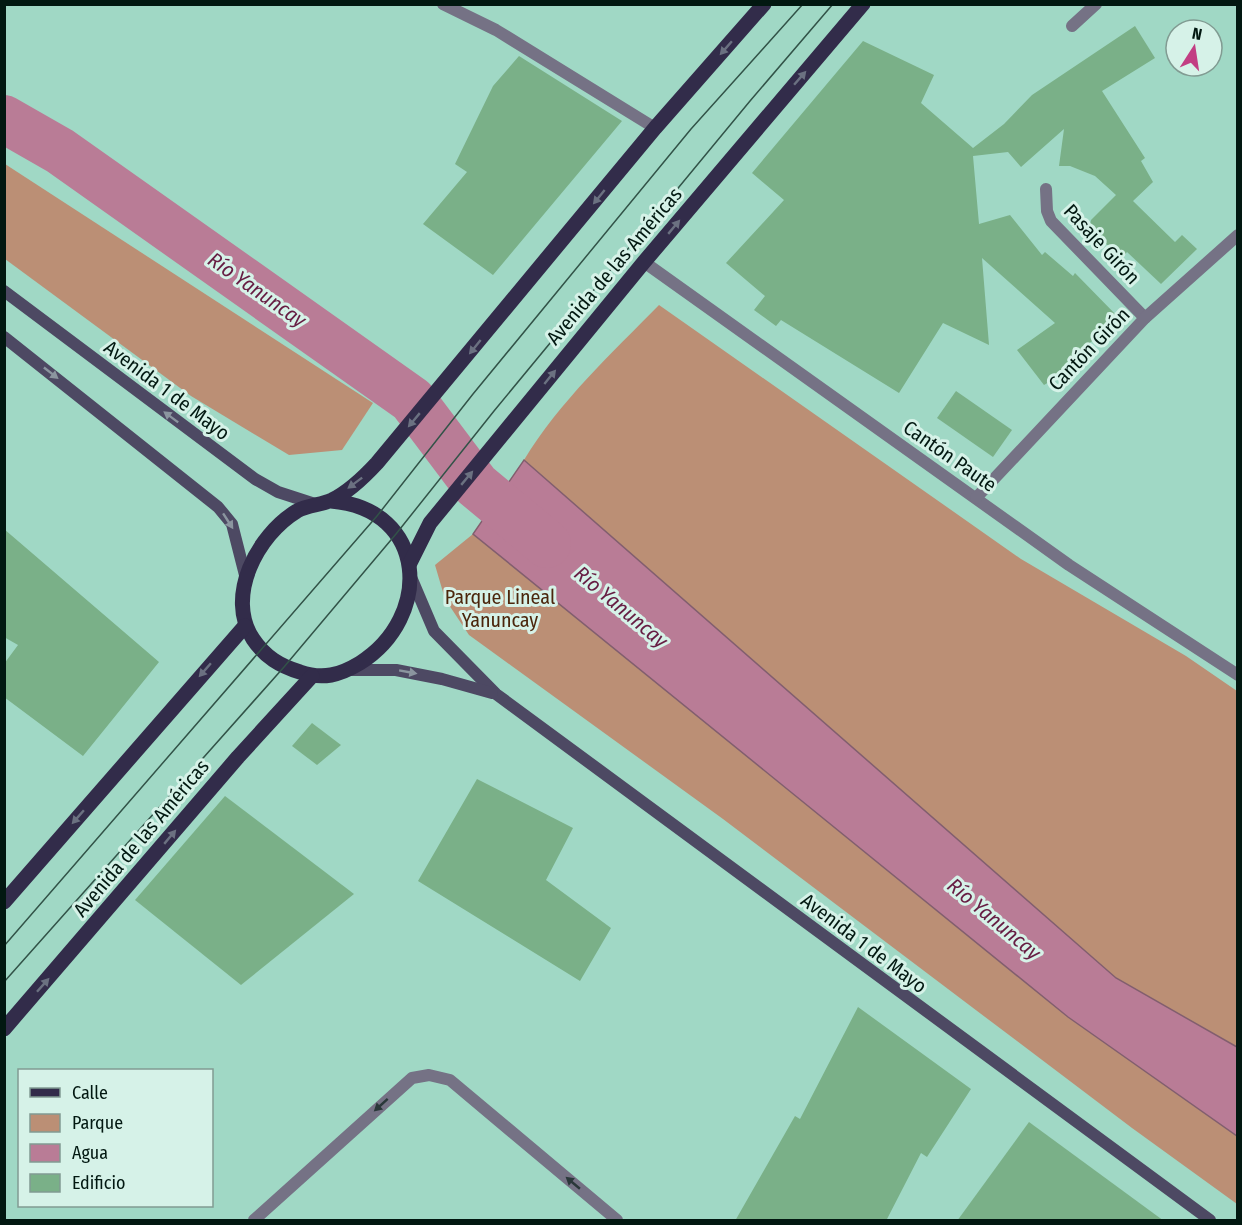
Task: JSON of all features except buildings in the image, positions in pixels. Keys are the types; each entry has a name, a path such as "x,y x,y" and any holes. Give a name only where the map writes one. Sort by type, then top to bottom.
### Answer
{"main road":[{"path":"331,501 377,463 655,129 764,4"},
{"name":"Avenida de las Américas","path":"245,626 260,649 272,659 284,667 312,676 331,677 349,670 379,650 389,639 407,604 411,570 430,523 644,262 857,8"},
{"name":"Avenida 1 de Mayo","path":"4,291 255,479 278,492 315,504"},
{"path":"5,338 218,507 232,524 246,579"},
{"path":"4,902 245,626 242,607 246,579 254,558 268,539 298,510 331,501 360,507 376,516 396,534 411,570"},
{"name":"Avenida 1 de Mayo","path":"411,570 434,631 496,694 1210,1221"},
{"name":"Avenida 1 de Mayo","path":"349,670 396,670 442,679 496,694"},
{"name":"Avenida de las Américas","path":"4,1029 238,757 312,676"}],"street":[{"path":"443,4 496,30 655,129"},
{"path":"1072,26 1096,4"},
{"name":"Pasaje Girón","path":"1046,189 1047,211 1051,221 1145,318"},
{"name":"Cantón Girón","path":"976,498 1145,318 1238,235"},
{"name":"Cantón Paute","path":"644,262 1069,565 1238,675"},
{"path":"254,1221 412,1078 429,1075 450,1080 617,1221"}],"green space":[{"path":"5,164 373,403 342,450 289,455 191,396 5,259"},
{"path":"659,305 1021,559 1186,656 1237,691 1237,1047 1116,978 524,460 570,398"},
{"name":"Parque Lineal Yanuncay","path":"473,534 1068,1017 1237,1136 1237,1204 1132,1128 723,819 469,635 445,599 435,565"}],"water":[{"path":"524,460 1116,978 1237,1047 1237,1136 1068,1017 473,534"}],"waterway":[{"name":"Río Yanuncay","path":"4,119 60,151 412,400 476,485 547,544"}],"tram line":[{"path":"4,946 377,516 473,394 691,129 803,4"},
{"path":"4,982 284,667 396,534 494,411 750,101 833,4"}]}
